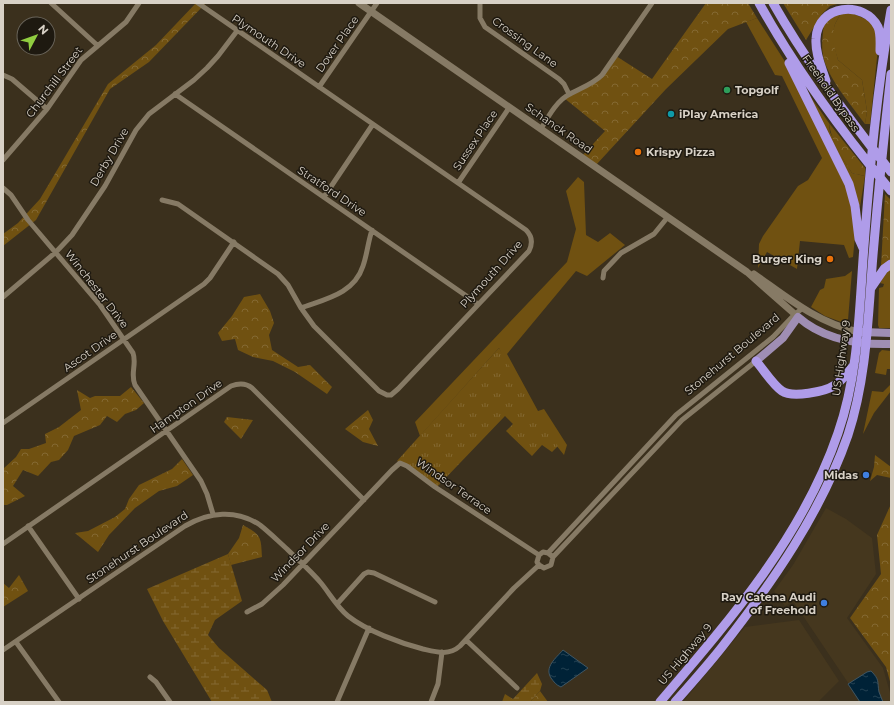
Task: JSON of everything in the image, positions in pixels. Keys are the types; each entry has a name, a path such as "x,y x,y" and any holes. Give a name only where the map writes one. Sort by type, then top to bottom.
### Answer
{"highway":[{"name":"Freehold Bypass","path":"759,3 784,46 810,85 853,144 891,191"},
{"name":"Freehold Bypass","path":"773,3 793,37 830,92 891,172"},
{"path":"830,92 817,53 816,35 823,19 829,13 838,8 849,6 859,8 874,19 880,34 880,80"},
{"name":"US Highway 9","path":"675,702 721,648 754,605 790,552 817,505 835,468 850,428 861,381 862,343 858,332 864,249 880,80 891,10"},
{"path":"784,46 785,55 849,184 855,206 858,239 864,249"},
{"name":"US Highway 9","path":"660,702 721,630 750,593 773,560 802,513 827,463 838,435 847,404 854,365 867,333 882,147 891,74"},
{"path":"871,290 884,269 891,264"},
{"path":"756,361 781,390 787,394 795,395 832,387 842,380 854,365"}],"main road":[{"name":"Schanck Road","path":"797,315 809,325 841,339 862,343 891,344"},
{"name":"Stonehurst Boulevard","path":"756,361 783,338 797,315"},
{"path":"858,332 891,333"}],"street":[{"path":"51,3 97,45"},
{"name":"Churchill Street","path":"3,160 48,109 81,60 126,22 140,3"},
{"name":"Plymouth Drive","path":"162,200 178,204 278,274 288,285 308,319 379,391 387,396 391,395 398,389 532,244 531,238 526,230 198,3"},
{"name":"Schanck Road","path":"359,3 746,272 797,315"},
{"name":"Dover Place","path":"319,88 377,3"},
{"name":"Crossing Lane","path":"480,3 480,18 485,27 559,79 564,84 569,94"},
{"path":"541,129 561,100 569,94 594,82 602,75 652,3"},
{"name":"Derby Drive","path":"3,297 56,252 72,235 105,186 142,121 156,107 176,94 207,68 237,31"},
{"path":"3,75 12,79 48,109"},
{"name":"Stratford Drive","path":"176,94 478,304"},
{"name":"Sussex Place","path":"458,183 509,108"},
{"path":"324,197 373,124"},
{"name":"Winchester Drive","path":"3,188 11,195 28,220 100,305 124,339 134,357 133,378 135,385 200,481 207,494 213,514"},
{"path":"603,278 604,272 621,253 654,234 667,218"},
{"path":"301,308 339,294 353,283 363,267 372,230"},
{"name":"Ascot Drive","path":"3,423 204,284 210,278 234,242"},
{"name":"Schanck Road","path":"746,272 753,273 803,308 829,323 858,332"},
{"name":"Stonehurst Boulevard","path":"548,553 676,415 773,337 803,308"},
{"path":"744,359 756,361"},
{"name":"Stonehurst Boulevard","path":"3,650 185,526 197,519 213,514 234,515 258,524 321,583 349,617 369,628 413,646 442,652 453,651 466,640 514,588 539,565 544,568 549,567 553,562 553,557 655,448 694,410 756,361"},
{"path":"727,373 732,380"},
{"name":"Hampton Drive","path":"3,544 231,386 238,384 246,384 252,388 364,500"},
{"path":"649,443 655,448"},
{"name":"Windsor Terrace","path":"364,500 396,466 403,464 435,487 539,555"},
{"name":"Windsor Drive","path":"247,612 262,604 303,565 364,500"},
{"path":"28,526 79,599"},
{"path":"539,565 537,562 539,555 543,552 548,553 553,557"},
{"path":"337,604 364,574 368,572 374,573 435,602"},
{"path":"337,702 369,628"},
{"path":"466,640 517,688"},
{"path":"16,642 59,702"},
{"path":"431,702 438,684 442,652"},
{"path":"150,676 170,702"}],"shaded area":[{"path":"826,508 846,519 872,538 876,574 847,618 883,668 891,696 891,702 861,702 793,601 785,606 774,591 793,565"},
{"path":"799,620 839,681 818,702 683,702 745,627"}],"green space":[{"path":"196,3 206,3 149,62 110,89 36,220 3,246 3,234 18,223 40,199 108,84 156,45"},
{"path":"706,3 748,3 757,18 728,29 666,89 596,165 582,156 605,131 564,98 598,80 616,56 652,79"},
{"path":"783,3 841,3 830,6 822,14 806,40"},
{"path":"843,9 874,23 879,39 870,124 865,124 867,111 862,80 838,60 831,37 835,24"},
{"path":"843,9 835,24 832,37 838,60 862,80 867,111 865,124 834,81 825,63 823,55 822,43 824,23"},
{"path":"757,18 784,60 812,113 850,195 856,226 853,257 849,258 844,245 800,241 797,269 767,252 758,268 759,244 763,236 798,186 808,180 822,158 782,76 775,75 746,22"},
{"path":"810,96 829,123 830,132 843,159 852,173 865,176 860,207"},
{"path":"829,123 865,168 865,176 852,173 835,143"},
{"path":"578,177 584,182 586,235 598,242 610,233 625,245 587,276 576,271 507,354 538,411 544,409 567,445 564,455 524,405 499,348 420,436 415,422 567,262 576,229 566,191"},
{"path":"885,194 891,200 891,261 881,266"},
{"path":"891,267 891,328 879,328 879,288 883,287 884,284 880,283 886,272"},
{"path":"852,271 848,320 844,323 825,316 811,307 820,290 824,288 826,279 845,276"},
{"path":"260,294 270,311 274,323 269,335 272,350 298,367 310,365 332,387 327,394 295,372 273,361 253,357 238,350 235,339 222,341 218,333 232,316 244,297"},
{"path":"499,348 529,401 525,405 558,446 552,452 542,445 532,456 506,431 513,424 505,416 436,488 397,461"},
{"path":"882,350 891,351 891,369 887,369 886,375 875,373 879,353"},
{"path":"891,384 891,391 874,413 863,434 872,391 883,392"},
{"path":"131,387 144,403 136,410 125,414 117,422 107,416 100,425 74,436 68,450 59,460 51,462 38,476 23,470 13,486 25,496 7,505 3,505 3,469 16,457 21,449 29,449 46,443 45,434 59,427 81,410 77,390 90,398 95,396 120,396"},
{"path":"368,410 373,420 369,429 378,446 363,442 345,429"},
{"path":"227,417 253,420 241,439 224,422"},
{"path":"875,455 891,467 891,478 877,475 870,481 874,467"},
{"path":"182,459 193,475 177,486 159,491 135,508 109,535 98,552 75,533 88,531 115,517 125,509 129,499 139,485 172,469"},
{"path":"891,504 891,685 886,667 850,618 881,574 877,535"},
{"path":"243,525 259,537 262,557 231,565 228,554 239,538"},
{"path":"228,554 242,601 215,620 208,635 219,648 267,690 272,702 212,702 163,621 147,589"},
{"path":"19,575 28,591 3,607 3,583 9,588"},
{"path":"537,673 542,684 540,691 530,702 502,702 505,694 513,699"},
{"path":"540,691 548,702 530,702"}],"water":[{"path":"563,650 588,668 561,687 551,678 549,670 554,659"},
{"path":"871,671 877,679 879,692 883,702 860,702 848,684"}],"place":[{"name":"Topgolf","path":"727,90"},
{"name":"iPlay America","path":"671,114"},
{"name":"Krispy Pizza","path":"638,152"},
{"name":"Burger King","path":"830,259"},
{"name":"Midas","path":"866,475"},
{"name":"Ray Catena Audi of Freehold","path":"824,603"}]}
